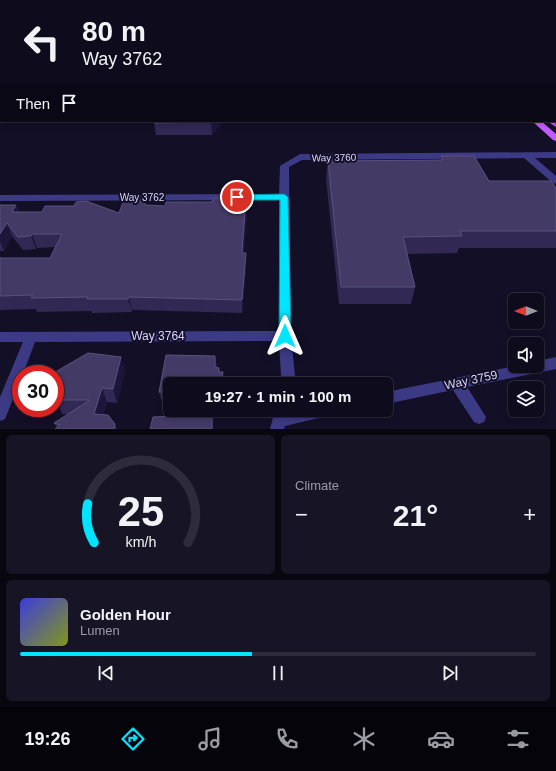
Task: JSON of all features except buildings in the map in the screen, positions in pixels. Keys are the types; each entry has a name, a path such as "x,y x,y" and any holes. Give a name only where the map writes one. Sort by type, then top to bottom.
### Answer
{"main road":[{"path":"537,122 556,138"}],"street":[{"path":"526,155 556,181"},
{"name":"Way 3760","path":"288,377 285,336 284,166 300,158 556,155"},
{"name":"Way 3762","path":"0,198 284,197"},
{"name":"Way 3764","path":"0,337 285,336"},
{"path":"0,414 31,337"},
{"name":"Way 3759","path":"393,396 556,363"},
{"path":"456,383 479,417"},
{"path":"280,420 294,417"}],"route":[{"path":"237,197 284,197 285,336"}]}
